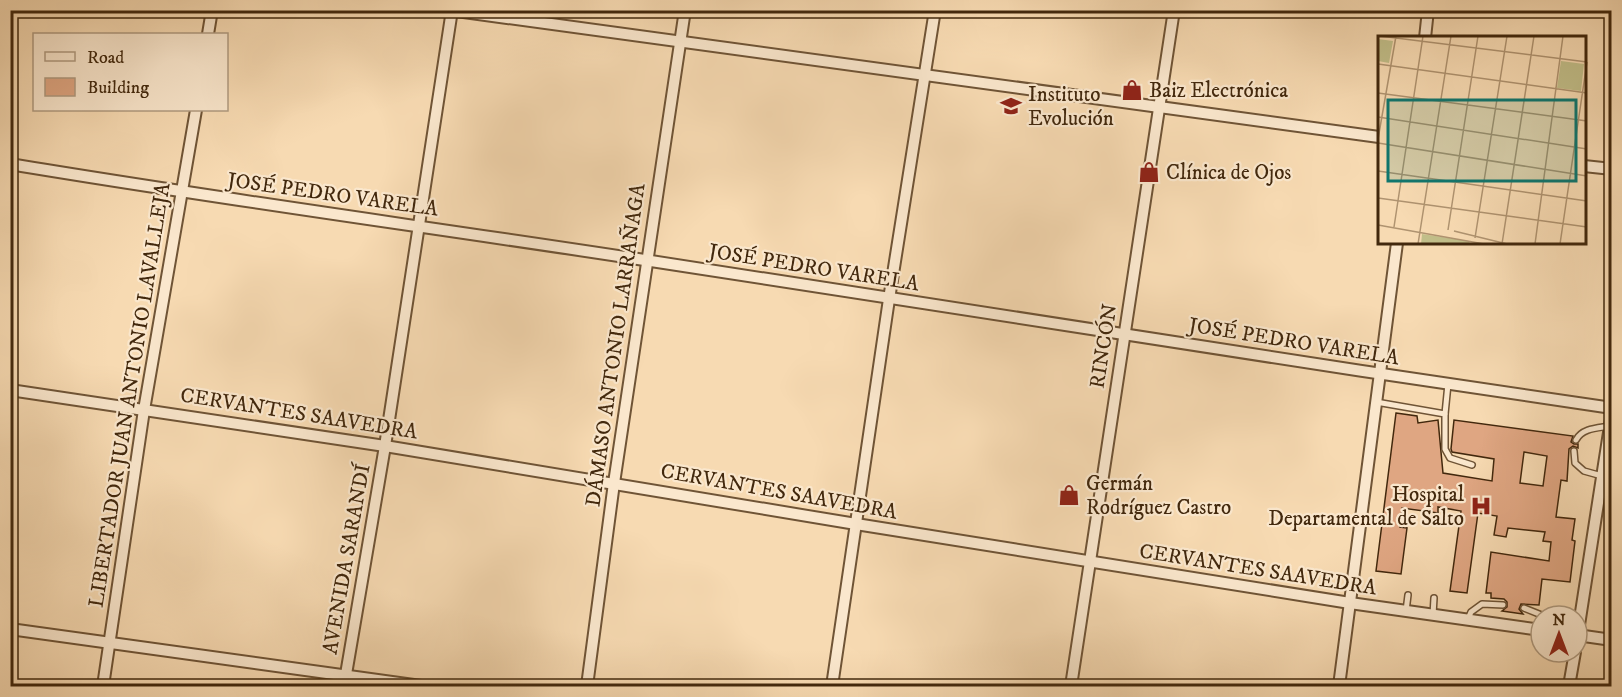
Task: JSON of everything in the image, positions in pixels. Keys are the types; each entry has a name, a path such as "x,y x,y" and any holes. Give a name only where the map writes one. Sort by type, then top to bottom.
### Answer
{"street":[{"path":"208,33 212,10"},
{"name":"DÁMASO ANTONIO LARRAÑAGA","path":"587,687 646,260 685,10"},
{"path":"832,687 889,299 935,10"},
{"name":"RINCÓN","path":"1071,687 1174,10"},
{"path":"1425,36 1428,10"},
{"path":"451,11 1378,137"},
{"name":"AVENIDA SARANDÍ","path":"345,681 385,446 451,11"},
{"name":"LIBERTADOR JUAN ANTONIO LAVALLEJA","path":"103,687 144,410 196,111"},
{"name":"JOSÉ PEDRO VARELA","path":"10,164 183,193 419,225 889,299 1124,333 1380,375 1611,408"},
{"path":"1586,165 1611,169"},
{"path":"1339,687 1397,244"},
{"name":"CERVANTES SAAVEDRA","path":"10,390 385,446 1350,603 1529,628"},
{"path":"1582,604 1611,413"},
{"path":"10,630 108,643 345,681 421,687"},
{"path":"1589,637 1611,640"},
{"path":"1569,687 1573,664"}],"lane":[{"path":"1448,384 1445,449 1450,458 1472,465"},
{"path":"1376,402 1445,414"},
{"path":"1576,440 1579,435 1589,430 1610,426"},
{"path":"1574,451 1575,463 1584,471 1602,476"},
{"path":"1406,611 1408,595"},
{"path":"1433,615 1434,598"},
{"path":"1468,619 1471,612 1482,604 1503,604"},
{"path":"1524,608 1529,610"}],"building":[{"path":"1396,413 1417,416 1418,423 1438,420 1443,473 1492,481 1494,459 1452,452 1454,420 1573,436 1571,442 1578,444 1578,448 1573,446 1569,449 1567,481 1561,480 1556,517 1575,519 1570,582 1542,579 1539,604 1521,604 1519,609 1523,614 1502,611 1507,607 1507,602 1504,599 1491,598 1491,593 1486,593 1491,552 1549,561 1551,542 1543,541 1545,532 1508,528 1506,537 1494,535 1497,516 1478,513 1467,593 1450,591 1461,511 1438,507 1438,513 1402,508 1400,527 1407,528 1401,574 1376,571","holes":["1524,452 1547,456 1543,486 1520,483"]}],"place":[{"name":"Baiz Electrónica","path":"1132,90"},
{"name":"Instituto Evolución","path":"1011,106"},
{"name":"Clínica de Ojos","path":"1149,172"},
{"name":"Germán Rodríguez Castro","path":"1069,495"},
{"name":"Hospital Departamental de Salto","path":"1481,506"}]}
